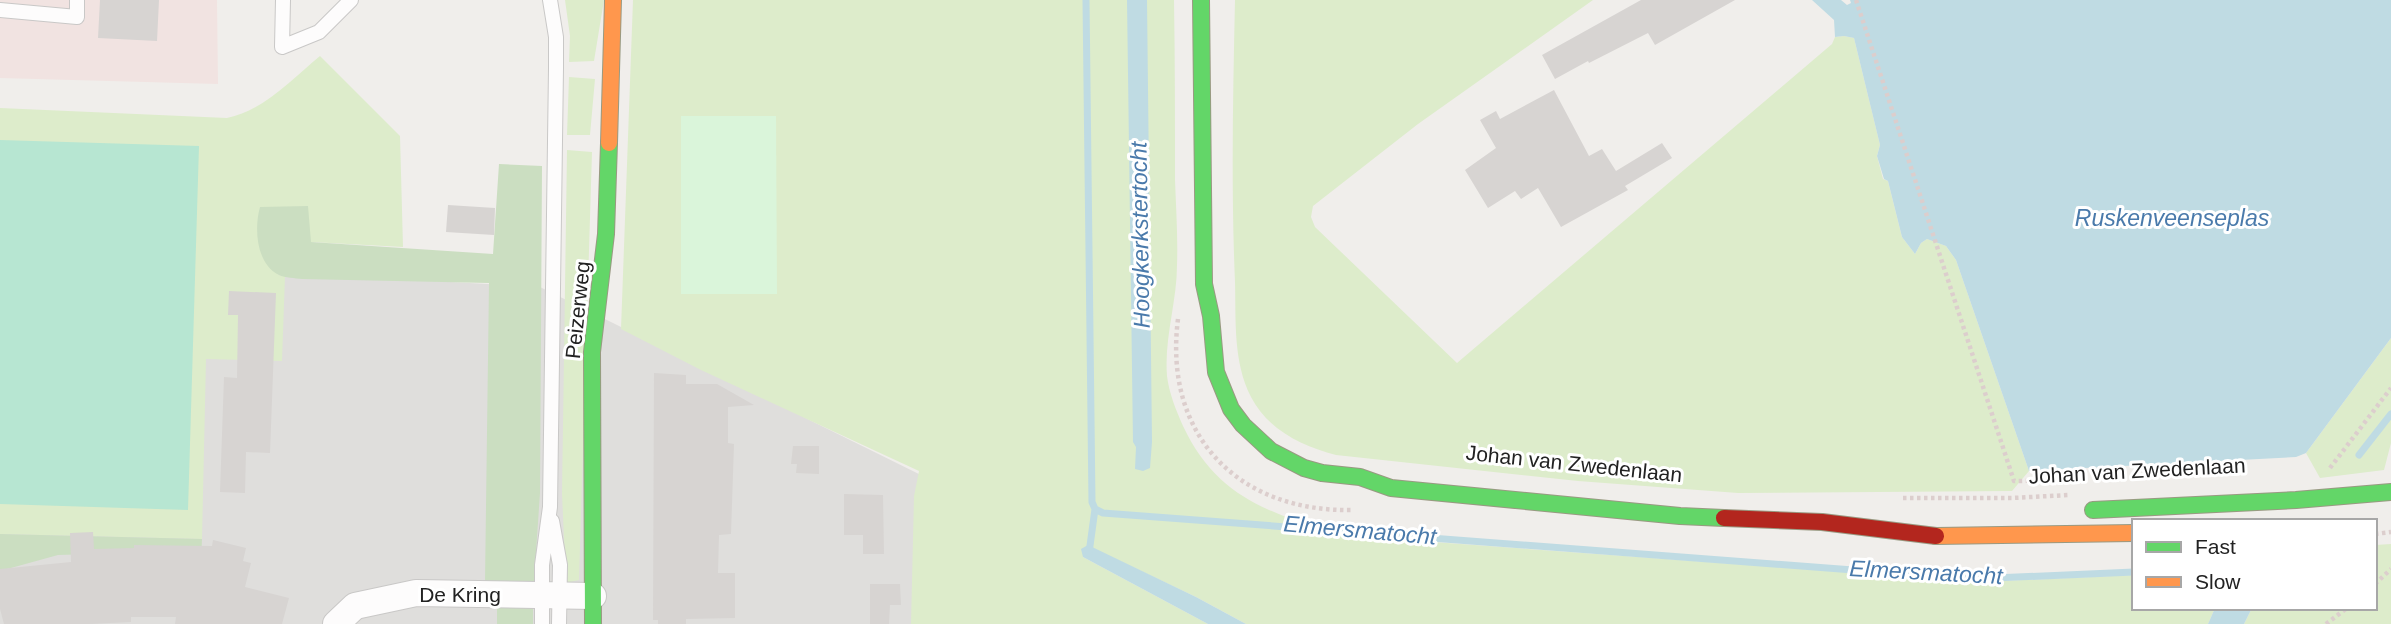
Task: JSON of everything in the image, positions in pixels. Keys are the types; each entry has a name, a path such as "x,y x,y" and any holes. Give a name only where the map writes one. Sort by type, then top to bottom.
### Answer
{"main road":[{"name":"Peizerweg","path":"593,624 592,352 606,234 613,0"},
{"name":"Johan van Zwedenlaan","path":"1200,0 1204,284 1211,316 1213,353 1216,372 1231,409 1243,425 1271,451 1304,468 1360,477 1391,488 1680,516 1822,522 1945,537 2132,533"},
{"name":"Johan van Zwedenlaan","path":"1196,312 1204,284"},
{"name":"Johan van Zwedenlaan","path":"1361,502 1391,488"},
{"name":"Johan van Zwedenlaan","path":"2074,511 2192,507 2391,492"},
{"name":"Johan van Zwedenlaan","path":"1822,522 1903,516"}],"street":[{"name":"De Kring","path":"335,624 355,606 416,593 593,596"}],"lane":[{"path":"0,10 77,17 77,0"},
{"path":"283,0 282,47 319,32 351,0"},
{"name":"Peizerweg","path":"550,0 556,37 550,507 542,565 559,624"},
{"name":"Peizerweg","path":"542,624 551,596"}],"path":[{"path":"1856,0 2014,481 2090,479"},
{"path":"1178,317 1174,347 1180,393 1198,435 1229,471 1270,497 1293,505 1317,509 1361,502"},
{"path":"2319,466 2331,465 2391,388"},
{"name":"Johan van Zwedenlaan","path":"1901,498 2080,495"},
{"path":"2377,582 2391,569"},
{"path":"2326,624 2344,610"}],"shaded area":[{"path":"0,0 217,0 218,84 0,78"},
{"path":"202,268 540,287 927,478 920,624 0,624 0,530"}],"green space":[{"path":"565,0 604,0 594,61 569,62 570,36"},
{"path":"633,0 1174,0 1177,254 1175,293 1167,348 1167,376 1175,408 1197,450 1228,486 1247,498 1267,509 1337,535 1982,582 2132,575 2132,610 2214,610 2208,624 1246,624 1088,546 1083,557 1208,624 911,624 914,496 919,471 701,370 621,329"},
{"path":"1235,0 1593,0 1418,124 1313,206 1311,217 1315,227 1457,363 1832,44 1835,37 1854,38 1880,145 1877,156 1883,179 1888,181 1902,237 1915,254 1921,243 1927,239 1946,246 1956,260 2029,471 2012,491 1738,493 1578,481 1336,455 1287,435 1258,409 1245,384 1238,355 1233,212"},
{"path":"320,56 400,136 403,247 311,242 278,275 285,276 282,361 206,359 202,539 0,534 0,108 227,118 253,109 265,101"},
{"path":"569,77 595,79 590,135 567,135"},
{"path":"681,116 776,116 777,294 681,294"},
{"path":"0,140 199,146 188,510 0,504"},
{"path":"567,150 592,152 579,580 566,583 562,494"},
{"path":"499,164 542,166 540,493 534,582 485,582 489,283 284,277 265,263 257,235 260,207 308,206 311,242 493,254"},
{"path":"2391,338 2391,443 2384,470 2320,478 2306,453"},
{"path":"0,534 202,539 201,561 92,554 58,555 0,571"},
{"path":"2391,544 2391,624 2244,624 2251,610 2377,610 2377,545"},
{"path":"497,606 533,607 533,624 497,624"}],"water":[{"name":"Hoogkerkstertocht","path":"1127,0 1147,0 1152,442 1150,468 1143,471 1135,469 1136,447 1133,442"},
{"name":"Ruskenveenseplas","path":"1812,0 1841,0 1847,5 1851,3 1850,0 2391,0 2391,338 2306,453 2296,457 2029,471 1956,260 1946,246 1927,239 1921,243 1915,254 1902,237 1888,181 1884,179 1877,156 1880,145 1854,38 1835,37 1834,20"},
{"path":"1088,545 1246,624 1208,624 1083,557 1081,549"},
{"path":"2214,610 2251,610 2244,624 2208,624"}],"building":[{"path":"100,0 159,0 157,41 98,38"},
{"path":"1641,0 1735,0 1655,45 1648,33 1555,79 1542,55"},
{"path":"1554,90 1589,156 1602,149 1616,171 1662,143 1672,158 1625,186 1628,190 1561,227 1538,188 1521,199 1515,191 1488,208 1465,170 1496,148 1480,120 1496,111 1500,119"},
{"path":"448,205 495,208 494,235 446,232"},
{"path":"229,291 276,293 270,453 246,452 245,493 220,492 224,377 237,378 238,315 228,315"},
{"path":"654,373 686,375 686,384 717,384 754,405 728,407 728,443 734,444 731,534 719,535 718,573 735,573 735,618 686,619 686,624 658,624 658,620 653,620"},
{"path":"793,446 819,446 819,474 796,473 797,464 791,464"},
{"path":"844,494 883,495 884,554 863,554 863,535 844,535"},
{"path":"93,532 94,549 134,548 134,545 212,546 213,540 246,548 243,561 251,563 245,587 289,598 282,624 175,624 176,617 131,617 131,622 4,624 0,609 0,569 71,562 70,533"},
{"path":"870,584 900,584 901,605 890,605 889,624 870,624"}],"waterway":[{"name":"Elmersmatocht","path":"1086,0 1092,502 1095,509 1103,513 1971,579 2132,572"},
{"name":"Elmersmatocht","path":"2359,455 2391,414"},
{"path":"1089,553 1095,509"}],"traffic: fast":[{"path":"1201,0 1204,284 1211,316 1216,372 1231,409 1243,425 1271,451 1304,468 1360,477 1391,488 1724,518"},
{"path":"593,624 592,352 606,234 609,143"},
{"path":"2093,510 2296,500 2391,492"}],"traffic: slow":[{"path":"609,143 613,0"},
{"path":"1936,536 2132,533"}],"traffic: jam":[{"path":"1724,518 1822,522 1936,536"}]}
